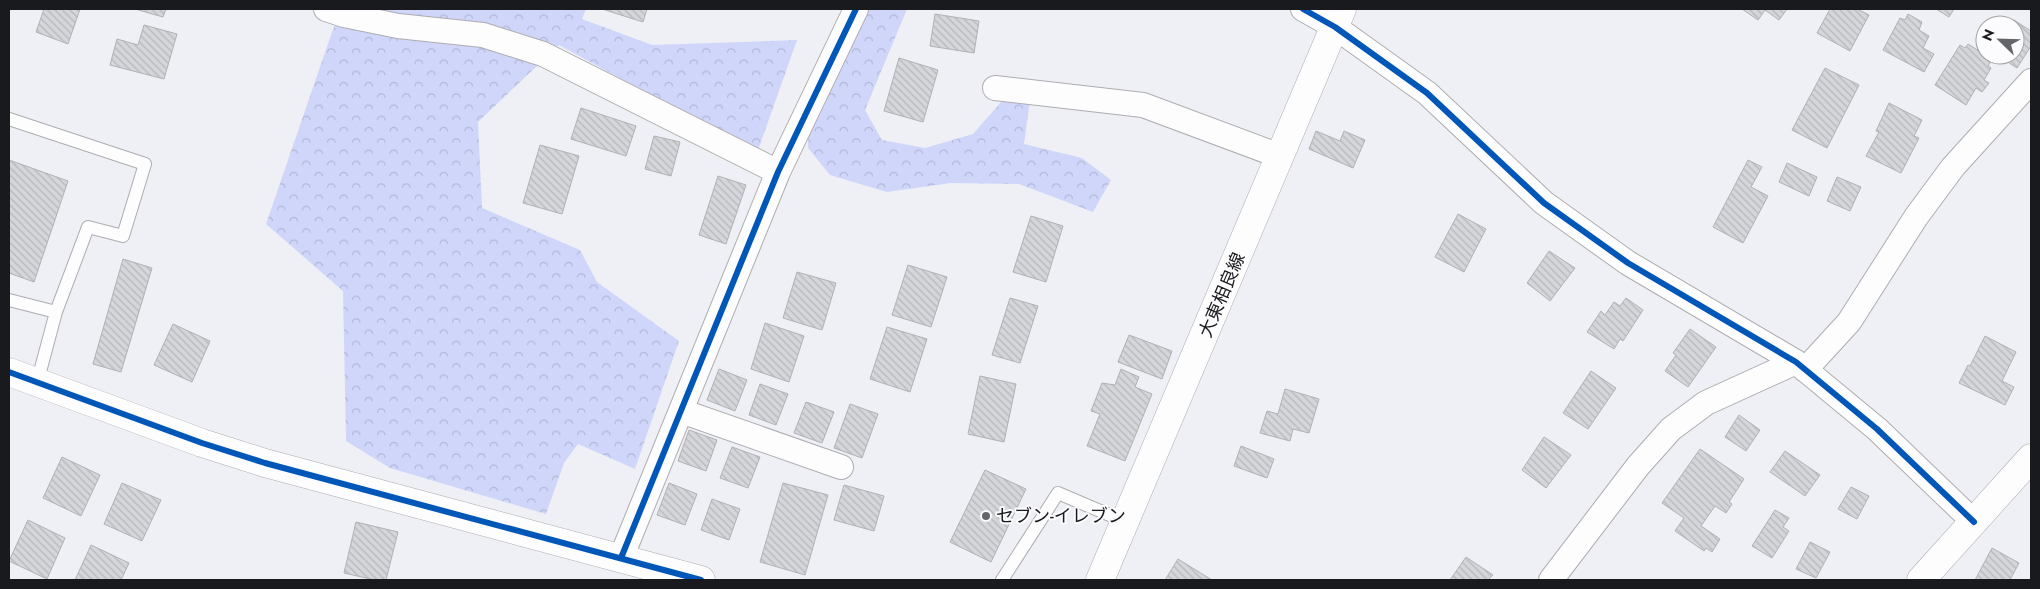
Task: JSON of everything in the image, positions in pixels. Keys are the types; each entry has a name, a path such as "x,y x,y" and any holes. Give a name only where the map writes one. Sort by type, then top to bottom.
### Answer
{"street":[{"path":"326,9 344,15 398,26 483,35 543,54 778,172"},
{"path":"621,558 778,172 856,9"},
{"path":"1303,9 1338,18 1427,93 1544,203 1628,263 1800,366 1877,429 1974,522"},
{"name":"大東相良線","path":"1100,580 1338,18"},
{"path":"1551,580 1638,466 1671,430 1706,403 1800,366 1849,322 1916,217 1953,167 2031,81"},
{"path":"994,88 1143,105 1280,156"},
{"path":"9,372 202,443 265,463 701,580"},
{"path":"680,411 841,468"},
{"path":"1921,580 2031,458"}],"lane":[{"path":"9,119 146,164 123,236 88,228 56,312 37,383"},
{"path":"9,300 56,312"},
{"path":"1002,580 1058,493 1126,522"}],"green space":[{"path":"342,9 586,9 582,19 652,45 797,40 757,153 559,45 478,122 482,208 580,250 597,282 679,341 635,469 578,444 564,463 546,514 390,468 346,441 343,291 266,224 332,32"},
{"path":"856,9 907,9 865,110 882,140 925,148 973,134 1002,101 1031,93 1024,144 1082,158 1111,180 1093,212 1019,184 951,183 887,192 830,175 808,148 809,106"}],"building":[{"path":"44,9 80,9 68,44 36,32"},
{"path":"135,9 166,9 163,17"},
{"path":"602,9 647,9 643,22"},
{"path":"1742,9 1787,9 1779,20 1765,10 1758,20"},
{"path":"1830,9 1857,9 1869,15 1850,51 1817,33"},
{"path":"1936,9 1954,9 1949,17"},
{"path":"935,14 979,21 974,53 930,46"},
{"path":"1908,14 1922,22 1919,30 1929,36 1923,48 1934,54 1924,72 1883,50 1900,18 1905,20"},
{"path":"144,25 177,34 164,79 110,65 117,39 138,45"},
{"path":"2025,27 2031,31 2031,46 2025,55"},
{"path":"1968,44 1975,48 1975,65 1989,65 1991,68 1984,80 1989,83 1982,92 1976,88 1966,105 1935,85 1960,45 1965,48"},
{"path":"899,58 938,70 923,122 884,111"},
{"path":"1825,68 1859,85 1827,148 1792,130"},
{"path":"1889,103 1922,120 1914,136 1919,138 1901,173 1866,156 1879,132 1876,131"},
{"path":"581,108 636,126 626,156 571,139"},
{"path":"1316,131 1340,141 1344,131 1365,140 1353,168 1309,149"},
{"path":"654,136 680,142 671,176 645,169"},
{"path":"540,145 579,156 562,214 523,203"},
{"path":"9,160 68,181 34,282 9,273"},
{"path":"1748,160 1762,167 1751,187 1768,196 1743,243 1713,227"},
{"path":"1787,163 1817,177 1809,196 1779,182"},
{"path":"718,176 746,185 726,244 699,235"},
{"path":"1837,177 1861,187 1850,211 1827,201"},
{"path":"1458,214 1486,229 1464,272 1435,257"},
{"path":"1031,216 1063,226 1046,282 1013,272"},
{"path":"1549,251 1575,268 1550,301 1527,283"},
{"path":"123,259 152,268 121,372 93,364"},
{"path":"908,265 947,277 931,327 892,315"},
{"path":"797,272 836,283 822,330 783,318"},
{"path":"1010,298 1038,306 1020,363 992,355"},
{"path":"1626,298 1643,310 1623,341 1620,339 1614,349 1587,332 1601,311 1605,315 1614,302 1620,306"},
{"path":"765,323 804,336 789,382 751,369"},
{"path":"173,324 210,341 192,382 154,365"},
{"path":"887,327 927,339 910,392 870,379"},
{"path":"1690,329 1716,347 1688,387 1665,371 1676,355 1673,353"},
{"path":"1129,335 1172,351 1162,379 1118,362"},
{"path":"1985,336 2016,352 2002,381 2014,387 2005,405 1959,383"},
{"path":"719,369 747,380 735,411 707,400"},
{"path":"1121,369 1139,377 1135,387 1152,394 1125,461 1087,446 1100,414 1091,411 1102,383 1115,385"},
{"path":"1591,371 1616,388 1588,429 1563,413"},
{"path":"980,376 1016,384 1004,442 968,434"},
{"path":"760,384 788,394 776,425 749,415"},
{"path":"1285,389 1319,399 1309,433 1293,429 1290,441 1260,433 1267,411 1278,414"},
{"path":"806,402 834,412 822,443 794,433"},
{"path":"850,404 878,414 862,458 834,448"},
{"path":"1739,415 1760,430 1746,451 1725,437"},
{"path":"689,430 717,440 706,471 678,461"},
{"path":"1544,437 1571,455 1546,488 1522,470"},
{"path":"1241,446 1274,459 1267,478 1234,466"},
{"path":"732,447 760,457 748,488 720,478"},
{"path":"1700,449 1744,479 1729,502 1732,504 1726,513 1715,506 1701,526 1720,539 1712,552 1706,548 1704,551 1675,531 1684,518 1662,503"},
{"path":"1785,451 1820,475 1805,496 1770,472"},
{"path":"62,457 100,475 81,516 43,498"},
{"path":"985,470 1026,489 991,562 950,542"},
{"path":"122,483 161,500 142,541 104,524"},
{"path":"669,483 697,494 685,525 657,515"},
{"path":"783,483 828,495 805,575 760,562"},
{"path":"844,485 884,496 874,531 834,520"},
{"path":"1851,487 1869,496 1857,519 1838,509"},
{"path":"712,499 740,509 729,540 701,530"},
{"path":"1775,510 1789,518 1783,527 1789,531 1772,558 1752,546"},
{"path":"28,520 65,538 47,579 9,561"},
{"path":"356,522 398,532 386,580 375,580 344,573"},
{"path":"1810,542 1830,552 1816,578 1796,569"},
{"path":"91,545 129,563 121,580 75,580"},
{"path":"1992,548 2019,563 2010,580 1975,580"},
{"path":"1466,557 1493,575 1488,580 1450,580"},
{"path":"1178,559 1212,580 1165,580"}],"cycle path":[{"path":"621,558 778,172 856,9"},
{"path":"1303,9 1335,27 1427,93 1544,203 1628,263 1796,362 1877,429 1974,522"},
{"path":"9,372 202,443 265,463 701,580"}],"place":[{"name":"セブン-イレブン","path":"986,516"}]}
